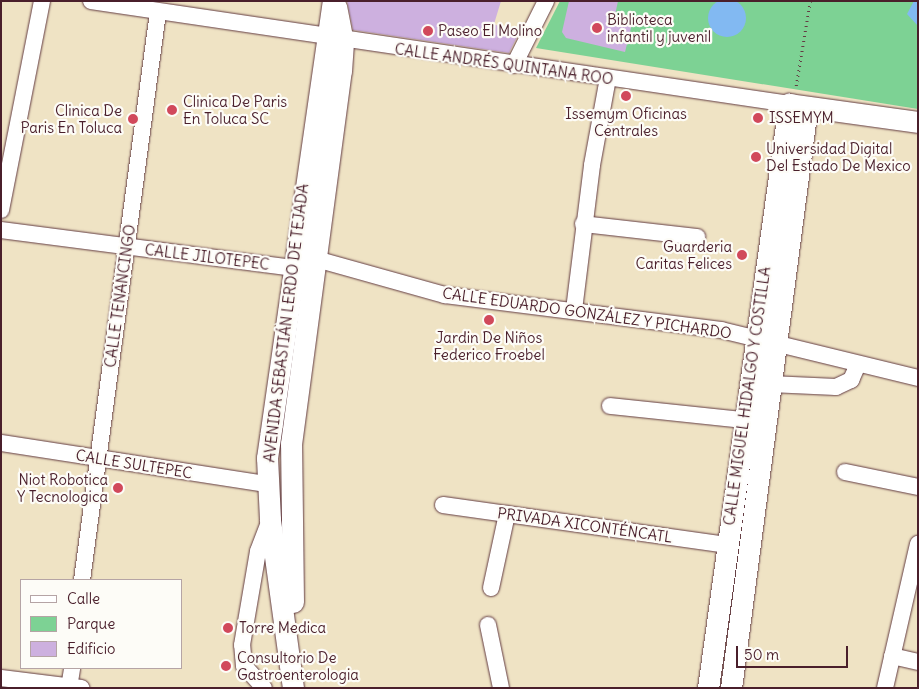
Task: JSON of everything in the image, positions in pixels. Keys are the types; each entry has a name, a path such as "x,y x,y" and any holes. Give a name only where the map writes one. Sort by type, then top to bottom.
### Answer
{"main road":[{"name":"AVENIDA SEBASTIÁN LERDO DE TEJADA","path":"290,645 293,583 289,468 316,259 334,40 334,1"},
{"name":"AVENIDA SEBASTIÁN LERDO DE TEJADA","path":"293,688 290,645 266,484 293,268 334,40"},
{"name":"CALLE ANDRÉS QUINTANA ROO","path":"796,105 918,122"},
{"name":"CALLE MIGUEL HIDALGO Y COSTILLA","path":"708,688 754,337 796,105"},
{"name":"CALLE MIGUEL HIDALGO Y COSTILLA","path":"732,688 775,344 796,105"}],"street":[{"path":"1,210 42,1"},
{"name":"CALLE ANDRÉS QUINTANA ROO","path":"91,1 334,40 796,105"},
{"path":"514,65 546,1"},
{"name":"CALLE TENANCINGO","path":"82,579 158,12"},
{"path":"574,310 583,224 608,78"},
{"path":"583,224 697,237"},
{"name":"CALLE JILOTEPEC","path":"1,230 293,268"},
{"name":"CALLE EDUARDO GONZÁLEZ Y PICHARDO","path":"316,259 436,293 574,310 754,337 775,344 918,378"},
{"path":"770,384 836,387 851,380 858,364"},
{"path":"610,406 743,420"},
{"name":"CALLE SULTEPEC","path":"1,443 266,484"},
{"path":"845,472 918,487"},
{"name":"PRIVADA XICONTÉNCATL","path":"443,505 726,545"},
{"path":"492,588 507,514"},
{"path":"264,688 244,666 242,645 258,551 270,519"},
{"path":"885,688 918,544"},
{"path":"488,625 501,688"},
{"path":"892,656 918,662"},
{"path":"1,678 73,687 72,669"}],"path":[{"path":"796,105 810,1"}],"green space":[{"path":"560,1 918,1 918,109 536,48"}],"water":[{"path":"727,-1 740,5 746,18 740,31 727,37 714,31 708,18 714,5"},
{"path":"914,1 918,1 918,26 907,14"}],"building":[{"name":"Paseo El Molino","path":"347,1 501,1 494,24 518,35 509,53 353,30"},
{"name":"Biblioteca infantil y juvenil","path":"569,1 618,1 614,20 632,24 625,52 566,38 562,32"}],"place":[{"name":"Biblioteca infantil y juvenil","path":"597,28"},
{"name":"Paseo El Molino","path":"428,31"},
{"name":"Issemym Oficinas Centrales","path":"626,96"},
{"name":"Clinica De Paris En Toluca SC","path":"172,110"},
{"name":"ISSEMYM","path":"758,118"},
{"name":"Clinica De Paris En Toluca","path":"133,119"},
{"name":"Universidad Digital Del Estado De Mexico","path":"756,157"},
{"name":"Guarderia Caritas Felices","path":"742,255"},
{"name":"Jardin De Niños Federico Froebel","path":"489,320"},
{"name":"Niot Robotica Y Tecnologica","path":"118,488"},
{"name":"Torre Medica","path":"228,628"},
{"name":"Consultorio De Gastroenterologia","path":"226,666"}]}
